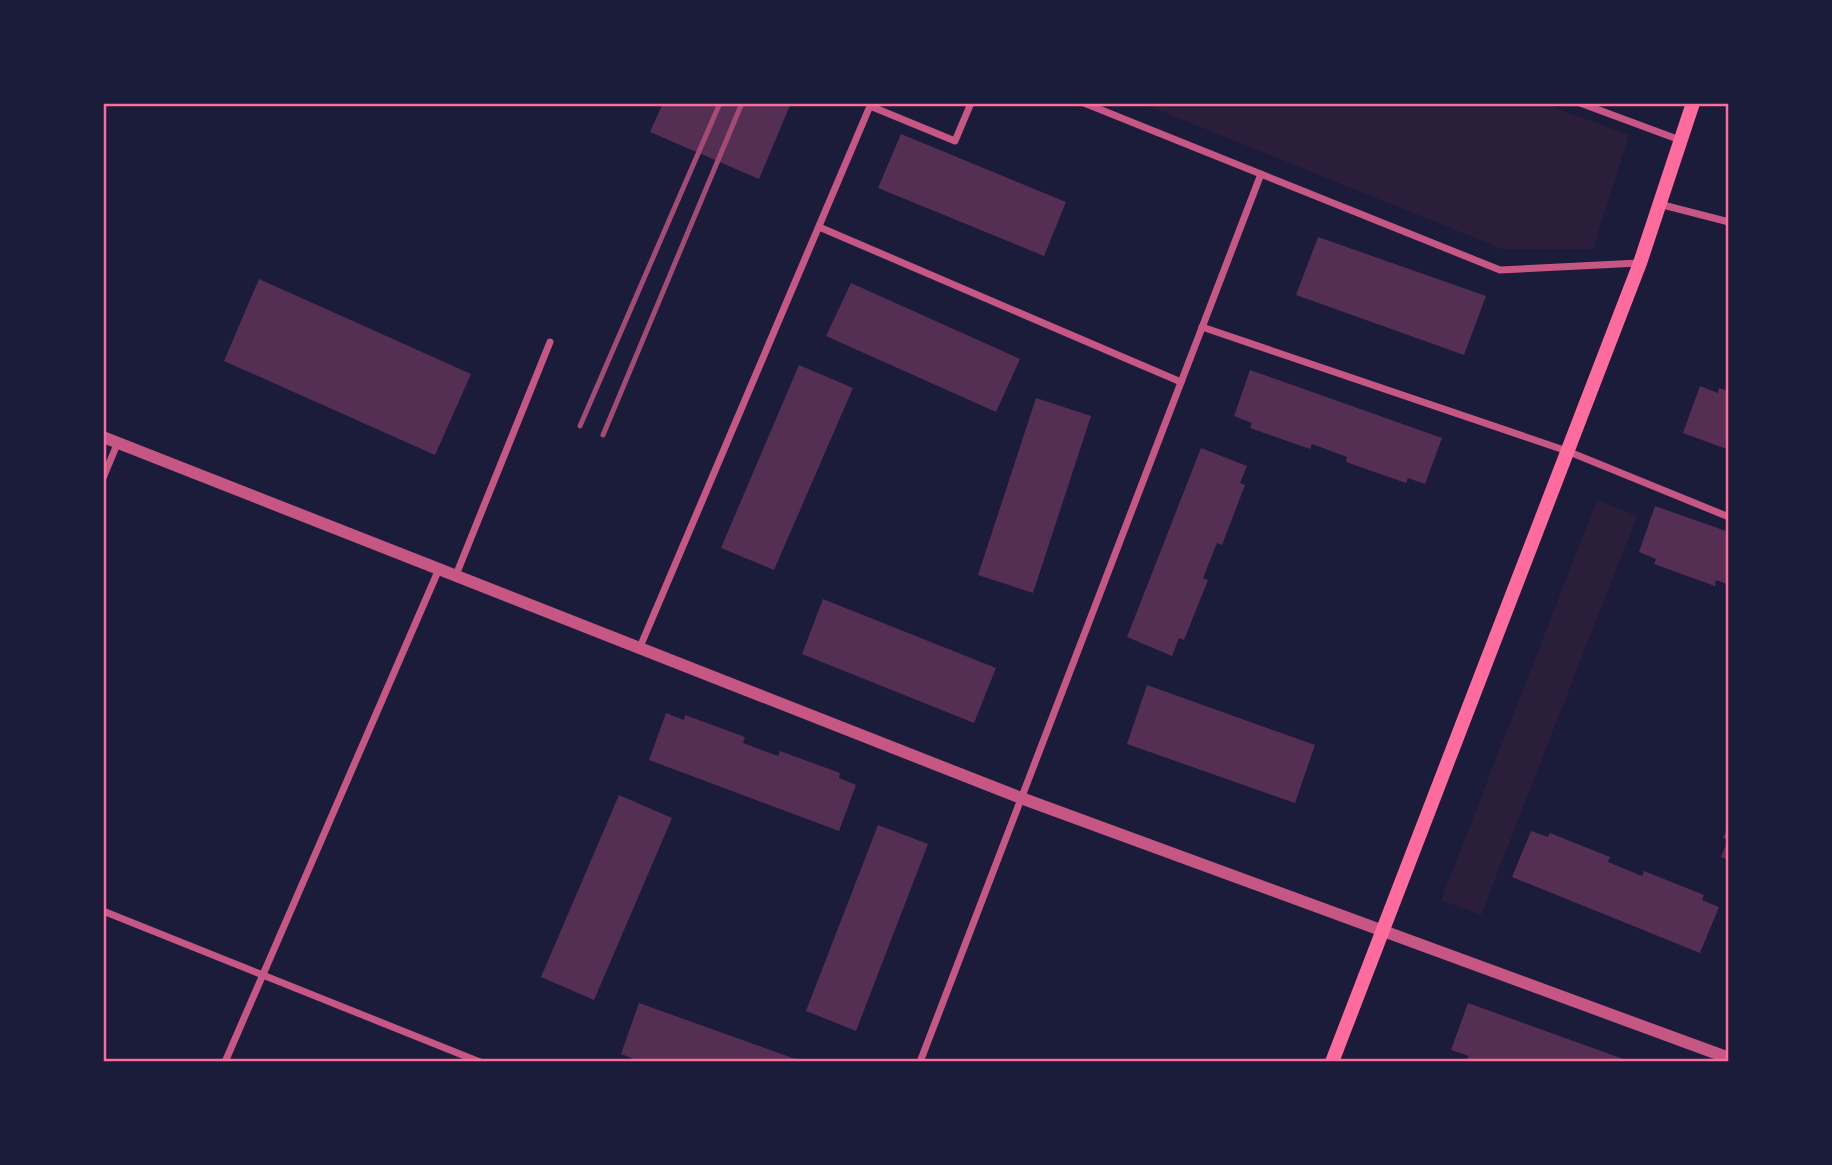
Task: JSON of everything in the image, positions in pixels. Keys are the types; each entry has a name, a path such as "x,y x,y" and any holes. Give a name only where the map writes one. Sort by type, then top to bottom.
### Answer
{"main road":[{"path":"1332,1062 1640,263 1693,103"}],"street":[{"path":"639,648 870,106 955,141 971,103"},
{"path":"1084,103 1500,270 1640,263"},
{"path":"1580,103 1681,140"},
{"path":"920,1062 1261,174"},
{"path":"1659,204 1729,222"},
{"path":"819,227 1181,382"},
{"path":"1202,327 1567,451 1729,517"},
{"path":"456,575 550,342"},
{"path":"103,437 1021,798 1729,1058"},
{"path":"103,478 118,442"},
{"path":"225,1062 440,568"},
{"path":"103,911 469,1060 480,1062"}],"shaded area":[{"path":"1141,103 1542,103 1629,135 1593,249 1502,249"},
{"path":"1597,500 1637,516 1481,915 1441,900"}],"building":[{"path":"663,103 791,103 759,179 650,132"},
{"path":"901,134 1066,202 1044,256 878,188"},
{"path":"1318,237 1486,296 1464,355 1296,295"},
{"path":"259,279 471,374 435,455 224,361"},
{"path":"851,283 1020,359 996,412 826,336"},
{"path":"799,365 853,388 774,570 721,548"},
{"path":"1250,370 1442,438 1425,484 1408,478 1406,483 1346,462 1347,457 1312,444 1310,449 1250,428 1252,423 1234,416"},
{"path":"1700,386 1718,393 1719,388 1729,391 1729,450 1683,433"},
{"path":"1036,398 1091,416 1033,593 978,575"},
{"path":"1201,448 1247,466 1240,483 1245,485 1222,545 1217,543 1203,578 1208,580 1184,640 1179,638 1172,656 1127,637"},
{"path":"1655,506 1729,532 1729,585 1716,580 1715,586 1654,564 1656,559 1639,552"},
{"path":"823,599 996,668 974,723 802,654"},
{"path":"1147,685 1315,745 1295,803 1127,744"},
{"path":"666,713 684,720 685,715 745,737 743,743 778,756 780,751 840,773 839,778 856,785 839,831 649,760"},
{"path":"619,795 672,818 594,1000 541,977"},
{"path":"1729,822 1729,860 1721,857 1728,840 1723,838"},
{"path":"878,825 928,844 856,1031 806,1011"},
{"path":"1531,831 1548,837 1550,833 1610,857 1608,862 1642,876 1644,871 1704,895 1702,900 1719,907 1700,953 1512,877"},
{"path":"639,1003 801,1062 642,1062 621,1054"},
{"path":"1468,1003 1629,1062 1466,1061 1469,1056 1451,1050"}],"railway":[{"path":"580,426 720,103"},
{"path":"603,435 742,103"}]}
